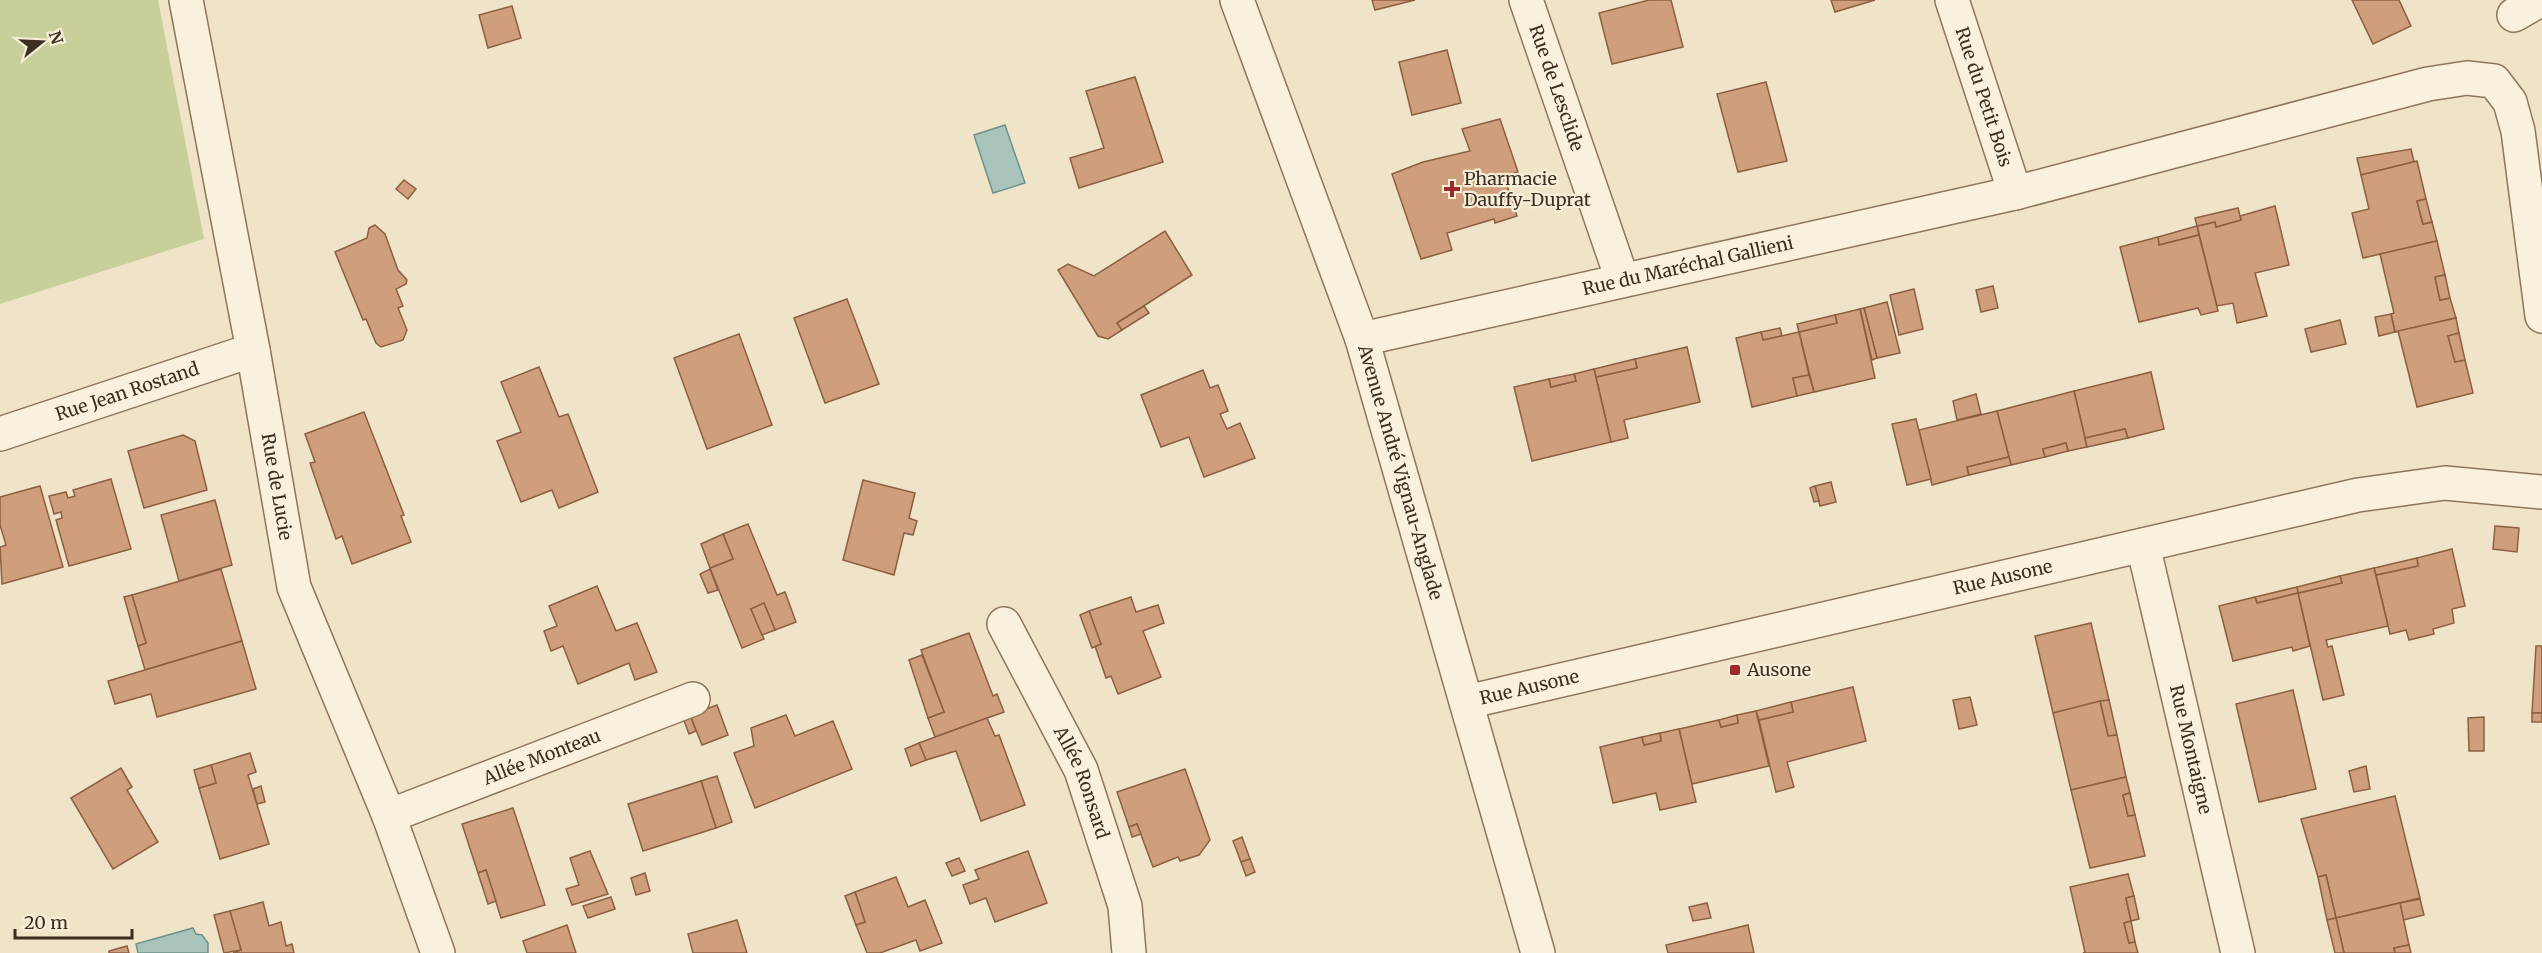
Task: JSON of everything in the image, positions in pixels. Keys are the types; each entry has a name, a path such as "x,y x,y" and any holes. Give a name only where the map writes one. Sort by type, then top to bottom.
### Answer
{"street":[{"name":"Rue de Lucie","path":"186,0 253,350 294,587 389,816 438,953"},
{"name":"Avenue André Vignau-Anglade","path":"1237,0 1362,339 1538,953"},
{"name":"Rue de Lesclide","path":"1526,0 1622,279"},
{"name":"Rue du Petit Bois","path":"1952,0 2015,193"},
{"name":"Rue du Maréchal Gallieni","path":"1362,339 1622,279 2015,193 2428,84 2467,78 2494,81 2510,102 2518,131 2542,316"},
{"name":"Rue Jean Rostand","path":"0,434 253,350"},
{"name":"Rue Ausone","path":"1467,702 2369,493 2445,483 2542,492"},
{"name":"Rue Montaigne","path":"2143,545 2238,953"},
{"name":"Allée Ronsard","path":"1004,624 1081,770 1125,906 1129,953"},
{"name":"Allée Monteau","path":"389,816 693,699"}],"green space":[{"path":"0,0 158,0 204,239 0,304"}],"water":[{"path":"1005,125 1025,183 993,193 974,135"},
{"path":"193,928 196,934 202,935 208,943 208,953 138,953 136,944"}],"building":[{"path":"1372,0 1415,0 1375,10"},
{"path":"1649,0 1671,0 1683,47 1612,64 1599,13"},
{"path":"1831,0 1875,0 1835,12"},
{"path":"2352,0 2399,0 2411,26 2373,44"},
{"path":"512,6 521,38 488,48 479,15"},
{"path":"1447,50 1461,103 1412,115 1399,62"},
{"path":"1135,77 1163,162 1079,188 1070,158 1104,148 1086,91"},
{"path":"1766,82 1787,161 1738,172 1717,94"},
{"path":"1500,119 1518,172 1504,176 1517,216 1495,223 1494,219 1447,233 1452,250 1421,259 1392,174 1423,162 1470,151 1462,129"},
{"path":"2411,149 2414,162 2361,175 2357,158"},
{"path":"2417,161 2426,199 2417,201 2423,224 2432,222 2437,241 2363,258 2352,213 2369,209 2361,175"},
{"path":"404,180 416,189 408,199 396,189"},
{"path":"2426,199 2432,222 2423,224 2417,201"},
{"path":"2275,206 2289,265 2255,273 2267,316 2237,323 2233,303 2217,306 2197,226 2215,222 2216,227 2241,220 2240,216"},
{"path":"2238,208 2241,220 2216,227 2215,222 2197,226 2195,218"},
{"path":"375,225 385,234 398,270 407,280 406,284 396,289 403,306 398,308 407,330 403,340 381,347 376,343 366,319 363,320 335,252 367,238 369,228"},
{"path":"2197,226 2199,235 2159,245 2158,237"},
{"path":"1165,231 1192,275 1117,323 1122,330 1108,339 1098,336 1058,270 1068,264 1094,276"},
{"path":"2199,235 2218,311 2201,315 2198,308 2139,322 2120,247 2158,237 2159,245"},
{"path":"2437,241 2445,275 2435,277 2440,300 2450,298 2456,318 2395,332 2391,314 2394,313 2380,254"},
{"path":"2445,275 2450,298 2440,300 2435,277"},
{"path":"1993,286 1998,308 1981,312 1976,290"},
{"path":"1914,289 1923,329 1899,335 1890,295"},
{"path":"847,299 879,384 825,403 794,318"},
{"path":"1887,302 1900,353 1877,358 1864,308"},
{"path":"1144,306 1149,313 1122,330 1117,323"},
{"path":"1864,308 1877,358 1872,360 1860,309"},
{"path":"1860,309 1875,378 1814,392 1799,332 1837,323 1835,315"},
{"path":"2391,314 2395,332 2379,336 2375,317"},
{"path":"1835,315 1837,323 1799,332 1797,324"},
{"path":"2456,318 2459,333 2448,336 2455,362 2465,360 2473,393 2417,407 2398,331"},
{"path":"2340,320 2346,344 2311,352 2305,329"},
{"path":"1780,328 1782,336 1763,340 1761,332"},
{"path":"1761,332 1763,340 1799,332 1809,375 1793,378 1797,396 1752,407 1736,338"},
{"path":"2459,333 2465,360 2455,362 2448,336"},
{"path":"739,334 772,425 707,449 674,358"},
{"path":"1687,347 1700,402 1624,420 1628,438 1611,442 1596,377 1637,368 1635,359"},
{"path":"1635,359 1637,368 1596,377 1594,369"},
{"path":"539,367 559,417 568,414 598,492 559,508 552,490 521,502 497,441 521,432 501,382"},
{"path":"1594,369 1611,442 1532,461 1514,387 1549,379 1551,387 1576,381 1574,374"},
{"path":"1203,370 1210,388 1218,385 1228,411 1220,414 1227,429 1240,423 1255,458 1204,477 1189,437 1161,447 1141,395"},
{"path":"2151,372 2164,429 2128,438 2125,429 2085,438 2074,391"},
{"path":"1574,374 1576,381 1551,387 1549,379"},
{"path":"1809,375 1814,392 1797,396 1793,378"},
{"path":"2074,391 2087,447 2068,451 2066,443 2043,449 2045,457 2011,465 1997,411"},
{"path":"1976,394 1981,414 1957,420 1953,401"},
{"path":"1997,411 2009,457 1967,467 1969,475 1932,485 1919,430"},
{"path":"364,412 404,515 401,516 411,542 352,564 342,536 336,539 310,463 315,462 305,434"},
{"path":"1916,419 1931,479 1907,485 1892,424"},
{"path":"2125,429 2128,438 2087,447 2085,438"},
{"path":"183,435 195,441 207,490 144,508 128,451"},
{"path":"2066,443 2068,451 2045,457 2043,449"},
{"path":"2009,457 2011,465 1969,475 1967,467"},
{"path":"111,479 131,549 69,566 56,520 62,518 61,512 54,514 49,496 66,492 68,498 75,496 73,490"},
{"path":"863,480 915,493 909,518 917,521 913,535 904,533 894,575 843,560"},
{"path":"1831,482 1836,502 1820,506 1815,486"},
{"path":"40,486 63,567 2,584 0,547 6,545 0,525 0,497"},
{"path":"1815,486 1819,501 1814,502 1810,488"},
{"path":"215,500 232,565 179,581 161,515"},
{"path":"748,524 777,595 785,592 796,622 775,630 764,603 751,609 764,639 742,648 710,568 733,559 723,534"},
{"path":"2495,526 2519,528 2517,552 2493,549"},
{"path":"723,534 733,559 710,568 701,544"},
{"path":"2452,549 2465,606 2452,609 2454,623 2433,629 2434,634 2409,640 2406,630 2390,634 2376,575 2418,566 2417,558"},
{"path":"2417,558 2418,566 2376,575 2374,568"},
{"path":"2374,568 2388,626 2326,640 2328,647 2332,646 2344,695 2323,700 2298,593 2342,583 2340,576"},
{"path":"221,569 242,641 145,670 138,646 146,643 132,595"},
{"path":"710,569 718,590 708,593 700,574"},
{"path":"2340,576 2342,583 2298,593 2297,587"},
{"path":"597,586 616,631 637,623 657,672 635,680 629,663 578,684 563,646 551,651 544,631 557,626 549,606"},
{"path":"2297,587 2298,593 2257,603 2255,597"},
{"path":"2298,593 2310,646 2293,651 2292,647 2233,661 2219,606 2255,597 2257,603"},
{"path":"132,595 146,643 138,646 124,597"},
{"path":"1131,597 1136,612 1158,605 1164,623 1143,631 1161,677 1118,694 1111,676 1106,678 1095,646 1101,644 1089,611"},
{"path":"764,603 775,630 762,635 751,609"},
{"path":"1089,611 1101,644 1092,648 1080,615"},
{"path":"2091,623 2109,700 2053,713 2035,636"},
{"path":"969,633 993,696 997,694 1004,712 935,737 928,718 944,712 921,650"},
{"path":"242,641 256,689 157,717 151,694 115,704 108,681"},
{"path":"2536,646 2542,646 2542,713 2532,713"},
{"path":"922,655 944,712 928,718 909,660"},
{"path":"1853,687 1866,741 1787,762 1794,787 1776,792 1759,720 1793,712 1791,702"},
{"path":"2293,690 2316,789 2259,802 2236,704"},
{"path":"1970,697 1977,725 1959,729 1953,700"},
{"path":"2109,700 2117,735 2108,736 2100,701"},
{"path":"2100,701 2108,736 2117,735 2126,777 2071,790 2053,713"},
{"path":"1791,702 1793,712 1759,720 1756,711"},
{"path":"717,705 728,735 702,745 690,715"},
{"path":"1756,711 1769,766 1692,784 1679,729 1719,720 1721,727 1738,723 1737,715"},
{"path":"2532,713 2542,713 2542,722 2532,722"},
{"path":"690,715 696,731 689,734 683,718"},
{"path":"786,715 795,736 833,721 852,769 755,808 734,753 754,746 751,728"},
{"path":"1737,715 1738,723 1721,727 1719,720"},
{"path":"2484,717 2484,751 2469,751 2468,718"},
{"path":"987,718 995,736 999,735 1025,805 981,821 956,751 926,760 919,743"},
{"path":"1679,729 1696,802 1660,810 1656,793 1613,803 1600,747 1642,737 1644,745 1661,741 1660,733"},
{"path":"1660,733 1661,741 1644,745 1642,737"},
{"path":"919,743 926,760 911,766 905,749"},
{"path":"250,753 256,772 248,775 269,844 220,859 199,788 216,783 211,765"},
{"path":"211,765 216,783 199,788 194,770"},
{"path":"2366,766 2370,789 2354,792 2349,771"},
{"path":"121,768 132,787 127,790 158,842 113,869 71,798"},
{"path":"1185,769 1210,840 1199,855 1180,861 1178,857 1153,867 1137,824 1129,827 1117,792"},
{"path":"717,776 732,822 716,828 701,781"},
{"path":"2126,777 2130,793 2123,795 2128,816 2135,815 2145,856 2090,868 2071,790"},
{"path":"701,781 716,828 643,851 628,804"},
{"path":"261,786 265,802 257,804 253,789"},
{"path":"2130,793 2135,815 2128,816 2123,795"},
{"path":"2395,796 2420,898 2336,918 2326,875 2318,877 2301,819"},
{"path":"513,808 545,905 501,918 486,870 478,873 462,824"},
{"path":"1137,824 1141,834 1132,837 1129,827"},
{"path":"1242,837 1250,859 1241,862 1233,841"},
{"path":"590,851 608,894 572,905 566,889 579,885 570,858"},
{"path":"1028,851 1047,903 995,922 986,898 970,904 963,885 979,879 975,870"},
{"path":"959,858 965,871 952,876 946,863"},
{"path":"1250,859 1255,872 1246,876 1241,862"},
{"path":"486,870 496,901 488,904 478,873"},
{"path":"645,873 650,891 636,895 631,878"},
{"path":"2128,874 2134,896 2126,898 2131,921 2124,923 2129,943 2135,942 2138,953 2083,953 2085,952 2070,887"},
{"path":"2326,875 2336,918 2327,920 2318,877"},
{"path":"896,877 908,907 925,900 942,943 920,951 916,940 880,953 867,953 856,925 865,922 855,892"},
{"path":"855,892 865,922 856,925 845,896"},
{"path":"2134,896 2139,919 2131,921 2126,898"},
{"path":"611,897 615,909 588,918 583,906"},
{"path":"2420,899 2424,915 2403,920 2400,903"},
{"path":"263,902 269,926 281,922 286,946 292,944 294,953 233,953 241,950 230,911"},
{"path":"1707,903 1711,918 1693,921 1689,907"},
{"path":"2400,903 2409,945 2394,948 2395,953 2344,953 2336,918"},
{"path":"230,911 241,950 224,953 214,915"},
{"path":"2336,918 2344,953 2335,953 2327,920"},
{"path":"737,920 747,953 693,953 688,934"},
{"path":"2131,921 2135,942 2129,943 2124,923"},
{"path":"567,925 576,953 527,953 523,941"},
{"path":"1748,925 1754,953 1668,953 1666,945"},
{"path":"2409,945 2411,953 2395,953 2394,948"},
{"path":"127,946 129,953 109,953 109,951"}],"place":[{"name":"Pharmacie Dauffy-Duprat","path":"1452,189"},
{"name":"Ausone","path":"1735,670"}]}
